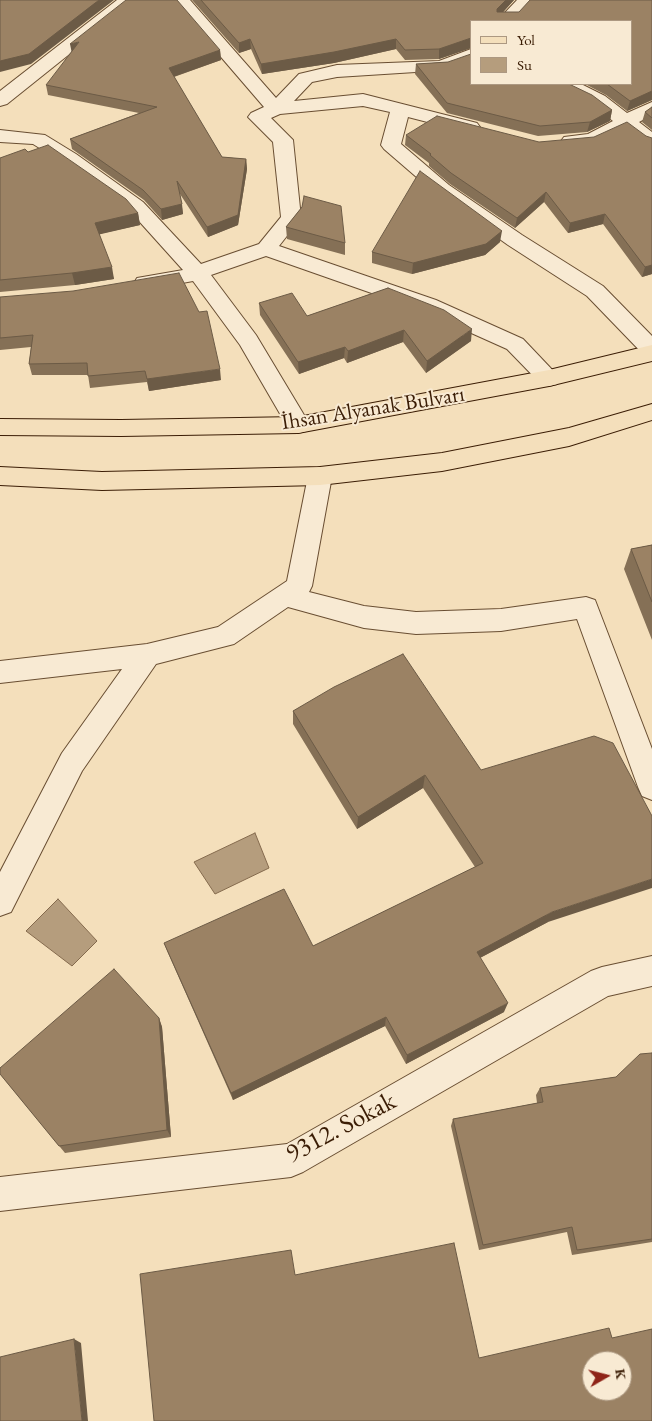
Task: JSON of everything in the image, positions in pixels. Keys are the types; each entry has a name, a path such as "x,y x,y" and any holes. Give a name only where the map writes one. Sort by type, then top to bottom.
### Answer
{"main road":[{"name":"İhsan Alyanak Bulvarı","path":"0,427 121,428 298,425 549,378 652,352"},
{"path":"0,476 102,481 320,476 442,462 569,437 652,412"}],"street":[{"path":"0,100 128,0"},
{"path":"181,0 276,109"},
{"path":"507,20 527,0"},
{"path":"276,109 306,78 337,71 441,66 470,55"},
{"path":"569,85 598,100 652,140"},
{"path":"130,286 184,277 266,249 291,218 283,140 258,117 276,109 363,100 491,132"},
{"path":"556,142 592,139 652,108"},
{"path":"400,109 391,145 450,194 515,240 595,291 652,352"},
{"path":"0,136 38,139 69,158 136,206 197,272 248,340 298,425"},
{"path":"266,249 394,292 515,344 549,378"},
{"path":"0,672 147,656 225,636 299,586 320,476"},
{"path":"285,596 364,616 416,623 501,620 586,607 652,787"},
{"path":"0,902 72,762 147,656"},
{"name":"9312. Sokak","path":"0,1194 291,1160 602,982 652,971"}],"water":[{"path":"255,833 269,868 215,894 194,862"},
{"path":"58,899 97,941 72,966 26,931"}],"building":[{"path":"0,0 99,0 29,54 0,61"},
{"path":"126,0 177,0 220,50 169,68 222,157 246,159 238,215 207,227 177,181 182,204 161,209 143,190 70,139 157,107 46,85 79,42 70,44"},
{"path":"201,0 506,0 497,9 497,12 519,12 530,0 652,0 652,91 630,101 608,85 632,85 632,20 470,20 470,38 439,49 405,50 396,39 261,64 250,39 239,43"},
{"path":"470,54 470,85 571,85 592,95 612,110 590,122 540,126 447,103 416,64 448,62"},
{"path":"652,107 652,118 645,112"},
{"path":"437,116 539,142 594,137 627,122 646,136 652,138 652,265 645,267 605,214 570,223 546,192 517,218 451,173 431,154 406,135"},
{"path":"48,145 126,199 138,213 95,223 112,267 0,280 0,158 25,149 28,152"},
{"path":"420,171 502,231 486,244 413,263 372,252"},
{"path":"304,196 341,206 345,243 286,227 302,207"},
{"path":"179,273 199,312 207,311 220,369 147,379 145,371 88,376 87,363 29,364 33,335 0,338 0,297 73,291"},
{"path":"388,288 444,310 472,329 427,361 404,330 348,351 345,347 298,362 259,303 292,293 307,316"},
{"path":"652,545 652,602 631,549"},
{"path":"403,654 481,770 594,736 613,743 652,816 652,879 552,912 477,952 508,1003 407,1055 386,1017 231,1093 164,943 284,889 313,946 483,863 425,775 358,817 293,711 334,687"},
{"path":"114,969 159,1018 167,1130 59,1146 0,1074 0,1068"},
{"path":"652,1053 652,1239 577,1250 572,1227 483,1245 453,1119 543,1102 540,1088 616,1077 640,1054"},
{"path":"454,1243 479,1358 609,1328 612,1338 652,1329 652,1421 154,1421 140,1274 291,1250 295,1275"},
{"path":"74,1339 82,1421 0,1421 0,1357"}]}
